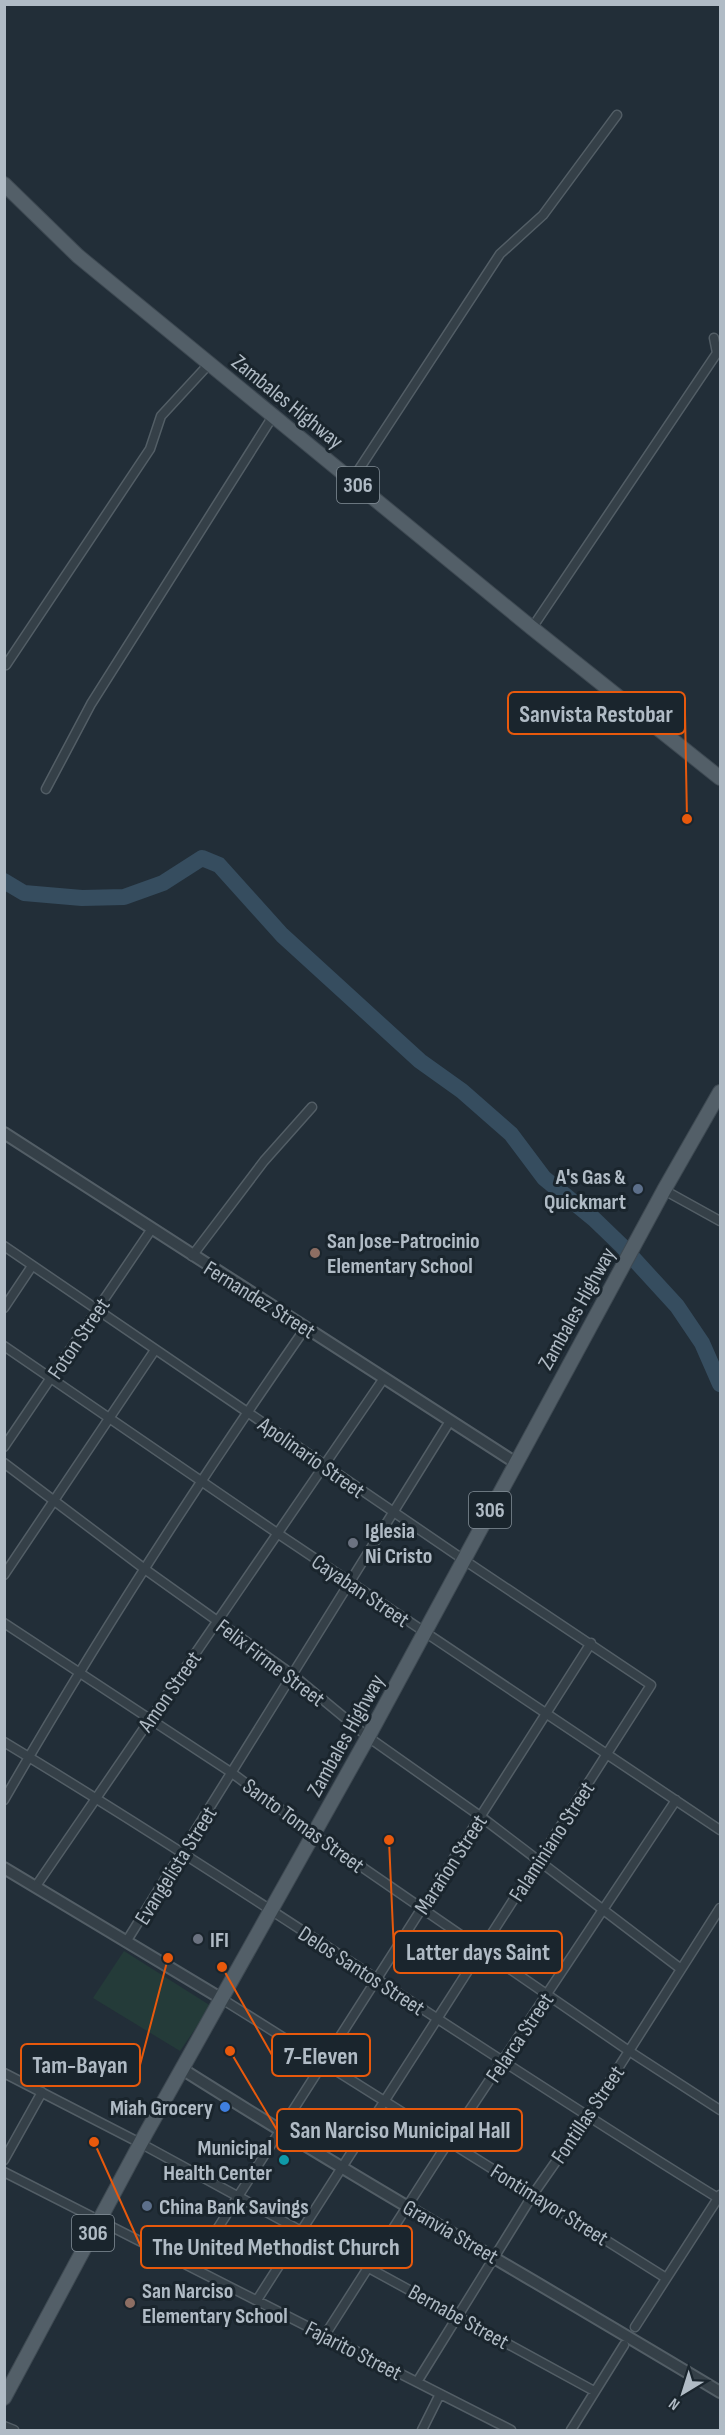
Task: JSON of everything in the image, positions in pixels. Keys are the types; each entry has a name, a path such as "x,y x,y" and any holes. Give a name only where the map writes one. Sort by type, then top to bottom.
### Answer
{"main road":[{"name":"Zambales Highway","path":"4,184 78,256 532,628 720,778"},
{"name":"Zambales Highway","path":"4,2398 140,2143 368,1737 664,1190 720,1092"}],"street":[{"path":"352,480 495,262 543,215 617,116"},
{"path":"532,628 719,354 714,338"},
{"path":"6,665 150,449 161,416 209,364"},
{"path":"46,789 91,704 273,416"},
{"path":"192,1256 264,1161 312,1107"},
{"name":"Fernandez Street","path":"4,1134 516,1463"},
{"path":"664,1190 720,1221"},
{"name":"Foton Street","path":"4,1447 152,1230"},
{"name":"Apolinario Street","path":"4,1246 651,1685"},
{"path":"4,1308 33,1266"},
{"path":"4,1800 79,1674 247,1412 306,1327"},
{"name":"Cayaban Street","path":"4,1346 720,1830"},
{"path":"4,1575 155,1350"},
{"name":"Amon Street","path":"36,1886 94,1798 384,1378"},
{"name":"Evangelista Street","path":"126,1942 450,1420"},
{"name":"Felix Firme Street","path":"4,1463 146,1570 292,1675 368,1737 480,1816 681,1969"},
{"name":"Santo Tomas Street","path":"4,1623 232,1773 314,1834 629,2051 720,2110"},
{"name":"Marañon Street","path":"193,2268 591,1643"},
{"name":"Falaminiano Street","path":"257,2300 436,2017 482,1950 651,1685"},
{"name":"Delos Santos Street","path":"4,1742 503,2060 587,2117 719,2196"},
{"name":"Felarca Street","path":"325,2335 409,2207 449,2141 676,1800"},
{"name":"Fontimayor Street","path":"4,1868 323,2061 666,2278"},
{"name":"Fontillas Street","path":"417,2382 534,2193 587,2117 720,1908"},
{"name":"Granvia Street","path":"182,2069 341,2169 495,2256 720,2392"},
{"name":"Bernabe Street","path":"4,2073 140,2143 594,2391"},
{"path":"4,2160 42,2092"},
{"name":"Fajarito Street","path":"4,2172 511,2430"},
{"path":"635,2327 719,2196"},
{"path":"571,2430 624,2345"},
{"path":"422,2430 440,2394"},
{"path":"4,2426 14,2430"}],"green space":[{"path":"124,1951 211,2006 180,2051 93,1998"}],"waterway":[{"path":"4,881 24,893 82,898 124,897 163,883 202,858 219,865 282,935 420,1061 462,1091 511,1134 544,1178 594,1219 622,1246 677,1306 702,1343 720,1384"}],"place":[{"name":"Sanvista Restobar","path":"687,819"},
{"name":"A's Gas & Quickmart","path":"638,1189"},
{"name":"San Jose-Patrocinio Elementary School","path":"315,1253"},
{"name":"Iglesia Ni Cristo","path":"353,1543"},
{"name":"Latter days Saint","path":"389,1840"},
{"name":"IFI","path":"198,1939"},
{"name":"Tam-Bayan","path":"168,1958"},
{"name":"7-Eleven","path":"222,1967"},
{"name":"San Narciso Municipal Hall","path":"230,2051"},
{"name":"Miah Grocery","path":"225,2107"},
{"name":"The United Methodist Church","path":"94,2142"},
{"name":"Municipal Health Center","path":"284,2160"},
{"name":"China Bank Savings","path":"147,2206"},
{"name":"San Narciso Elementary School","path":"130,2303"}]}
